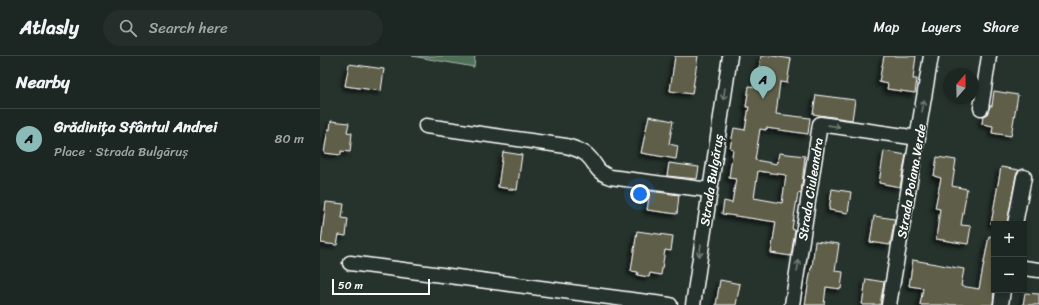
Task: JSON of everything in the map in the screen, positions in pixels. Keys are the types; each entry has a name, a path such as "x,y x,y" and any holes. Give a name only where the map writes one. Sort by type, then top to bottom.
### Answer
{"street":[{"name":"Strada Bulgăruș","path":"693,305 730,56"},
{"name":"Strada Poiana Verde","path":"889,305 918,141 931,56"},
{"path":"981,108 988,56"},
{"name":"Strada Ciuleandra","path":"792,305 820,124 918,141"},
{"path":"426,126 573,147 588,156 601,173 610,177 709,190"},
{"path":"1016,221 1024,177"},
{"path":"350,263 670,305"},
{"path":"1027,268 1039,270"},
{"path":"1001,305 1003,293"}],"green space":[{"path":"412,56 475,56 474,67"}],"building":[{"path":"675,56 698,56 692,94 670,91"},
{"path":"761,56 791,59 787,83 780,82 776,114 810,118 808,134 766,128 766,130 760,129 755,160 777,164 779,153 805,156 801,194 798,193 792,229 795,230 791,256 771,253 776,222 722,214 724,201 732,203 736,179 729,178 733,149 730,148 734,128 745,130 749,107 746,107 749,86 759,88 761,68 759,68","holes":["758,171 786,175 782,203 754,198"]},
{"path":"884,56 916,56 913,79 917,79 915,93 887,89 888,84 879,82"},
{"path":"349,64 384,69 381,91 345,86"},
{"path":"994,91 1018,95 1011,136 992,133 993,126 982,124 983,116 987,114 990,106 992,106"},
{"path":"816,95 855,100 852,120 813,114"},
{"path":"649,116 673,121 669,144 678,146 676,159 641,153"},
{"path":"331,121 349,123 347,132 352,133 350,152 341,151 341,155 324,153 328,129 330,130"},
{"path":"884,151 906,155 900,187 879,183"},
{"path":"503,152 522,155 517,190 498,187"},
{"path":"937,157 956,160 952,186 967,189 961,225 971,226 968,244 936,239 940,209 935,208 941,178 934,176"},
{"path":"669,163 699,167 697,179 667,176"},
{"path":"1001,167 1019,170 1016,175 1008,221 992,221"},
{"path":"832,189 851,192 848,213 829,210"},
{"path":"650,191 679,195 677,214 647,210"},
{"path":"326,202 344,204 342,218 348,219 346,236 339,235 337,245 321,243"},
{"path":"874,216 895,219 890,245 870,242"},
{"path":"637,231 673,236 671,251 665,250 661,275 650,273 649,277 637,275 638,272 631,271"},
{"path":"989,236 991,236 991,293 994,293 993,305 920,305 923,288 909,286 913,260 964,269 961,286 979,289"},
{"path":"815,241 839,244 835,271 843,272 841,289 826,287 824,305 805,305 812,268"},
{"path":"866,279 884,282 880,305 862,305"},
{"path":"720,280 740,284 736,305 716,305"},
{"path":"1025,293 1039,294 1039,305 1023,305"}],"place":[{"name":"Grădinița Sfântul Andrei","path":"763,99"}]}
